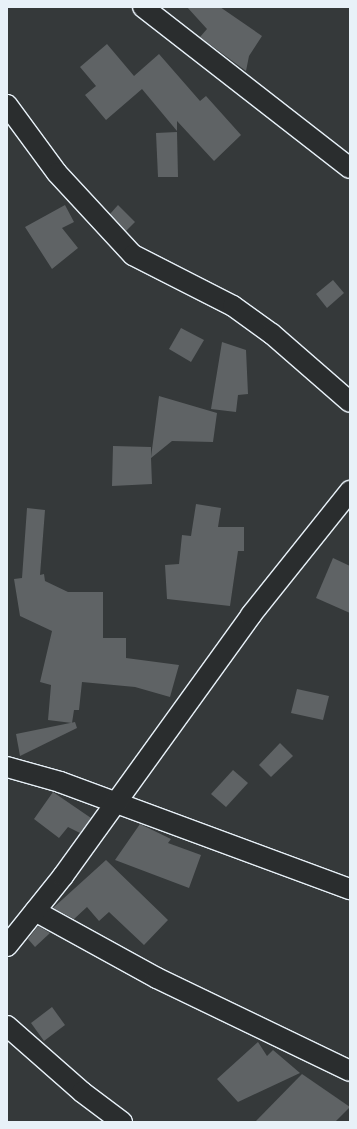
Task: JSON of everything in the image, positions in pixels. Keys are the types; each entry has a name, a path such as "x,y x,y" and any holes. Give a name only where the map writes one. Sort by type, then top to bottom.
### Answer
{"street":[{"path":"143,7 350,168"},
{"path":"7,105 58,173 133,254 233,306 272,334 350,402"},
{"path":"7,946 116,803 252,615 350,491"},
{"path":"7,767 116,803 350,889"},
{"path":"35,911 157,978 350,1071"},
{"path":"7,1026 82,1092 122,1122"}],"building":[{"path":"187,7 220,7 262,36 249,56 246,71 200,37 207,29"},
{"path":"107,44 134,76 159,54 200,101 206,96 241,135 214,161 177,121 177,131 142,89 106,120 85,95 96,86 80,67"},
{"path":"177,132 178,177 158,177 156,133"},
{"path":"65,205 74,222 62,228 78,248 52,269 25,227"},
{"path":"118,205 135,222 126,231 110,214"},
{"path":"333,280 344,293 327,308 316,294"},
{"path":"181,328 204,340 191,362 169,349"},
{"path":"222,342 246,350 248,394 238,395 236,412 211,409"},
{"path":"159,396 217,413 213,442 172,441 151,458 152,484 112,486 113,446 151,447 151,457"},
{"path":"196,504 221,508 218,527 244,527 244,551 238,551 230,606 167,599 165,565 179,564 182,535 191,536"},
{"path":"27,508 45,510 40,575 44,574 45,581 68,592 103,592 103,638 126,638 126,658 179,665 170,697 135,687 82,682 79,710 74,710 72,723 48,720 51,685 40,682 52,631 20,616 14,579 22,578"},
{"path":"333,558 350,566 350,613 316,598"},
{"path":"297,689 329,696 323,720 291,713"},
{"path":"75,722 77,728 20,756 16,734"},
{"path":"280,743 293,756 271,777 259,765"},
{"path":"233,770 248,783 226,807 211,794"},
{"path":"53,792 91,818 80,833 68,827 59,838 34,819"},
{"path":"140,824 171,839 168,843 201,855 189,888 115,860"},
{"path":"106,860 168,920 144,945 109,912 99,921 87,907 74,919 53,908"},
{"path":"38,926 50,933 35,947 28,939"},
{"path":"52,1007 65,1025 44,1041 31,1023"},
{"path":"258,1042 267,1056 273,1050 300,1073 238,1102 217,1079"},
{"path":"302,1074 350,1107 335,1122 255,1122"}]}
